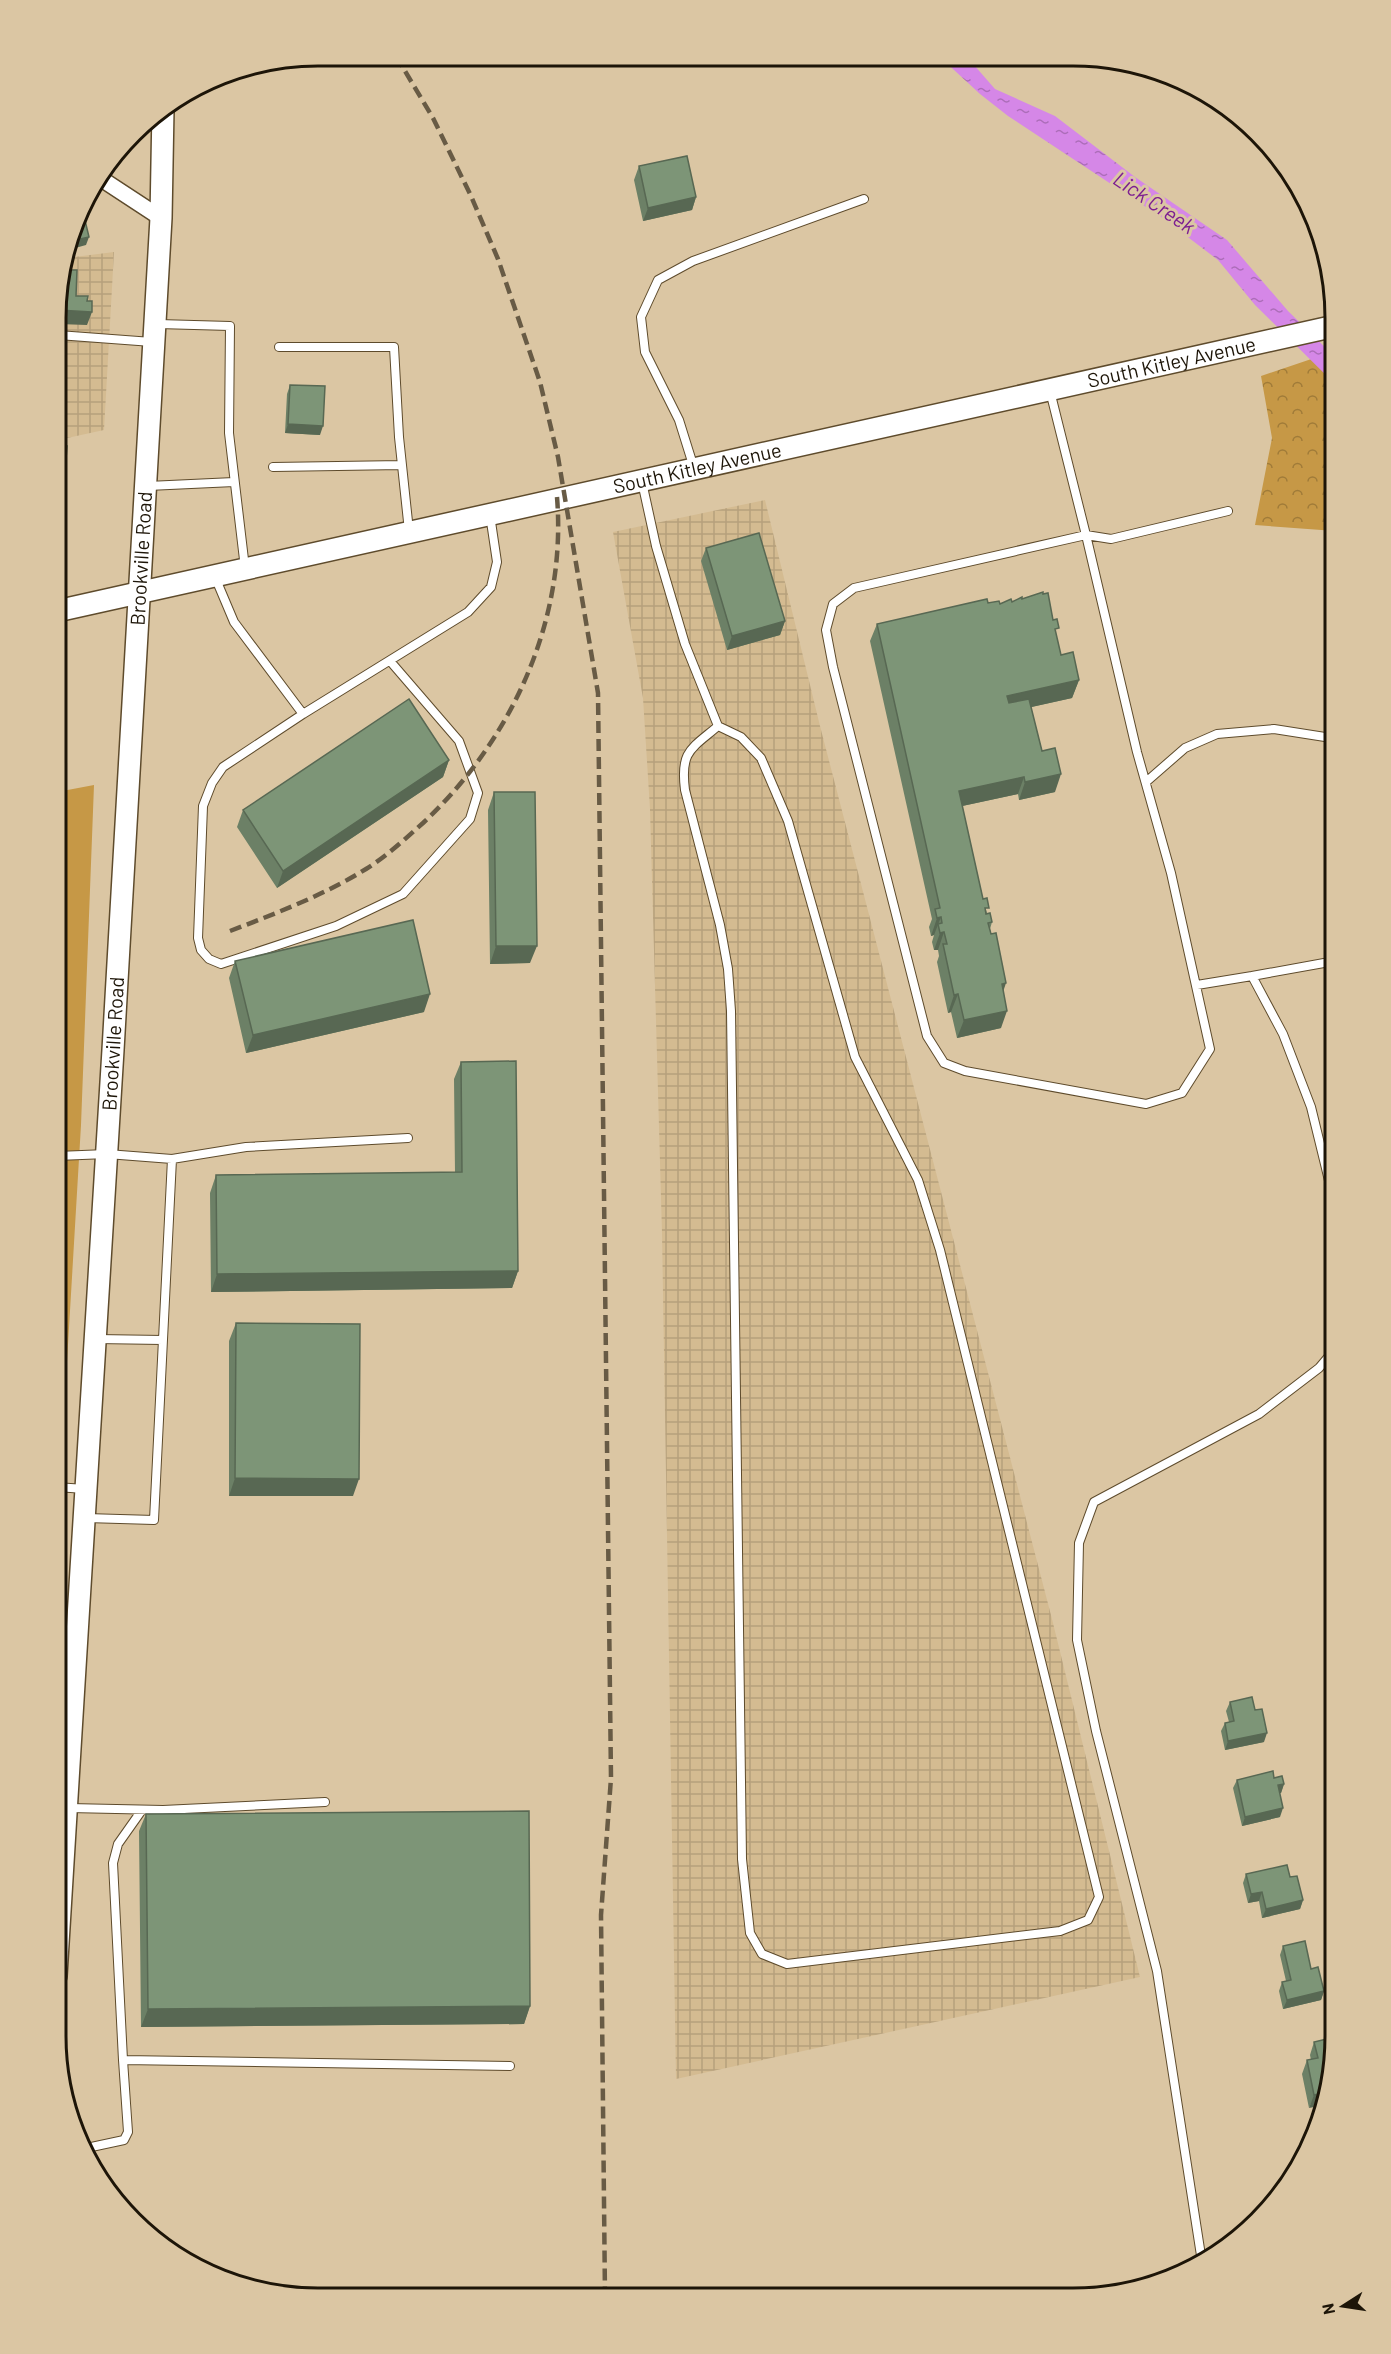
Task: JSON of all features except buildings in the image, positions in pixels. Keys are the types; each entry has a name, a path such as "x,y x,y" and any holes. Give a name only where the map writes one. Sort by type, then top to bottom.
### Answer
{"main road":[{"name":"Brookville Road","path":"66,1712 86,1489 161,218 163,120"},
{"name":"South Kitley Avenue","path":"66,609 1325,328"},
{"name":"Brookville Road","path":"66,1765 66,1808"}],"street":[{"path":"106,182 161,218"}],"lane":[{"path":"694,469 680,420 645,352 641,317 658,280 693,261 864,199"},
{"path":"66,335 153,333 230,326 229,433 245,569"},
{"path":"279,347 394,347 409,532"},
{"path":"1050,390 1086,535 1146,782 1172,873 1209,1049 1182,1093 1146,1104 964,1071 944,1063 927,1036 832,667 826,630 833,604 854,588 1086,535 1111,539 1228,511"},
{"path":"273,467 402,465"},
{"path":"642,481 656,546 685,644 718,726 741,736 761,758 788,821 855,1057 918,1180 940,1250 1099,1897 1088,1920 1060,1931 787,1964 762,1954 750,1933 742,1858 731,1011 728,969 720,925 682,771 687,752 718,726"},
{"path":"144,487 234,482"},
{"path":"390,661 459,741 478,793 470,819 403,894 336,926 221,964 209,959 201,950 198,938 203,806 212,783 223,767 303,714 468,612 491,586 497,562 490,515"},
{"path":"214,576 234,622 303,714"},
{"path":"1146,782 1185,748 1217,734 1274,729 1325,737"},
{"path":"1197,985 1325,963"},
{"path":"1252,976 1282,1034 1311,1107 1325,1164"},
{"path":"66,1156 106,1154 172,1159 246,1147 408,1138"},
{"path":"84,1518 154,1520 172,1159"},
{"path":"95,1339 163,1340"},
{"path":"1201,2253 1157,1971 1096,1731 1077,1640 1079,1543 1094,1502 1259,1414 1325,1361"},
{"path":"66,1488 86,1489"},
{"path":"66,1808 142,1810 325,1802"},
{"path":"92,2147 124,2140 128,2132 113,1863 118,1844 142,1810"},
{"path":"123,2060 510,2066"}],"shaded area":[{"path":"114,252 104,430 66,438 66,318 68,285 74,257"},
{"path":"765,500 820,726 1052,1619 1140,1977 676,2079 662,1233 650,809 643,698 613,532"}],"green space":[{"path":"1325,354 1325,530 1255,525 1272,438 1261,376"},
{"path":"94,785 81,1125 66,1378 67,1182 66,790"}],"water":[{"name":"Lick Creek","path":"950,66 975,66 995,89 1055,116 1135,177 1227,240 1288,311 1325,347 1325,374 1255,305 1218,260 1164,219 1008,116"}],"railway":[{"path":"402,66 433,118 471,196 498,259 540,382 558,457 598,693 611,1778 601,1915 605,2288"},
{"path":"230,931 317,895 374,864 423,823 455,790 483,754 507,716 527,675 542,632 553,588 558,543 557,497"}]}
